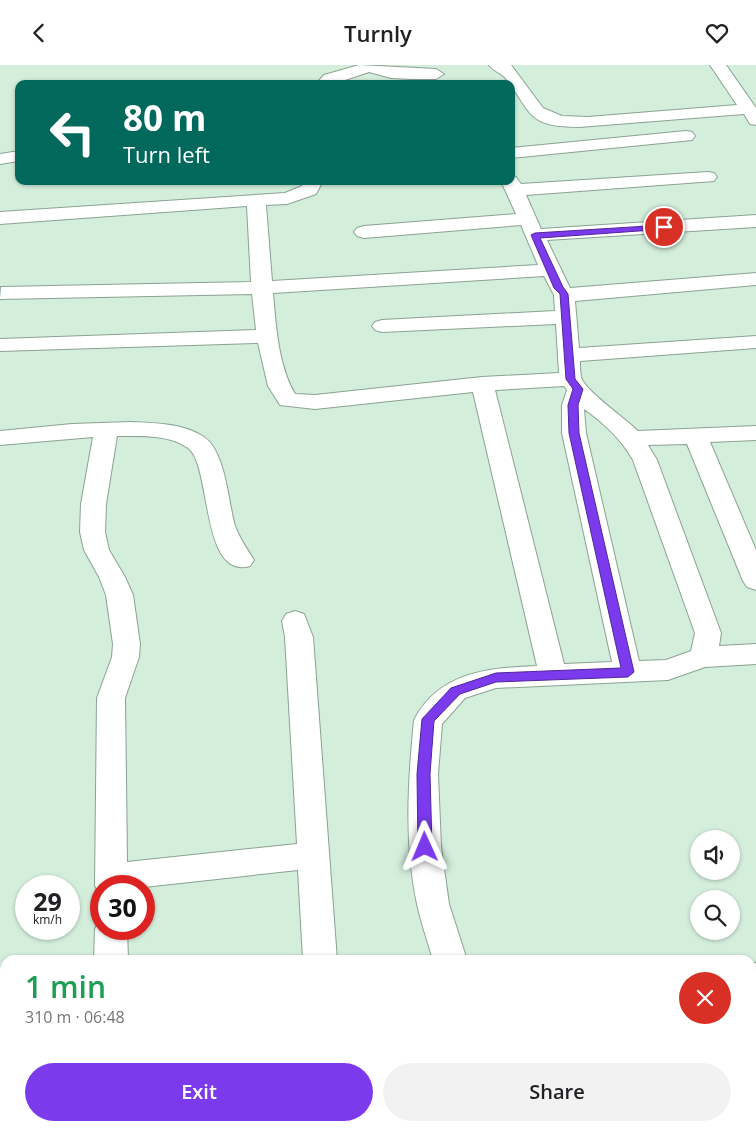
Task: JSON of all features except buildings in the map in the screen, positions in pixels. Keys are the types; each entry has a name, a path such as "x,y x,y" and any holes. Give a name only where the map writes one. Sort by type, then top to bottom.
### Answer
{"street":[{"path":"498,65 509,70 515,80"},
{"path":"718,65 752,115"},
{"path":"328,80 330,78 373,71 441,75"},
{"path":"515,81 529,106 548,118 562,121 752,115"},
{"path":"515,153 686,136"},
{"path":"0,159 15,157"},
{"path":"628,672 574,433 572,374 565,306 559,288 512,186 708,177"},
{"path":"0,218 256,201 301,194 310,190 312,185"},
{"path":"256,201 267,336 280,393 288,400 316,402 572,374 756,342"},
{"path":"364,232 756,221"},
{"path":"0,288 263,288 550,270"},
{"path":"382,326 565,306 575,295 756,279"},
{"path":"0,345 267,336"},
{"path":"572,374 585,399 615,421 632,439 644,460 708,633 703,657"},
{"path":"482,384 553,675"},
{"path":"106,430 92,528 100,559 117,588 126,629 126,655 113,684 111,698 111,875"},
{"path":"0,438 106,430 158,431 176,434 195,442 204,452 210,469 225,534 231,548 241,560"},
{"path":"632,439 756,433"},
{"path":"696,436 756,581"},
{"path":"295,621 299,637 320,955"},
{"path":"448,955 433,904 425,847 423,774 428,719 455,691 496,678 668,670 703,657 756,654"},
{"path":"155,876 313,855"},
{"path":"111,940 111,955"}],"route":[{"path":"425,847 423,774 428,719 455,691 496,678 628,672 574,433 573,405 578,389 570,379 564,294 559,288 535,235 664,227"}]}
